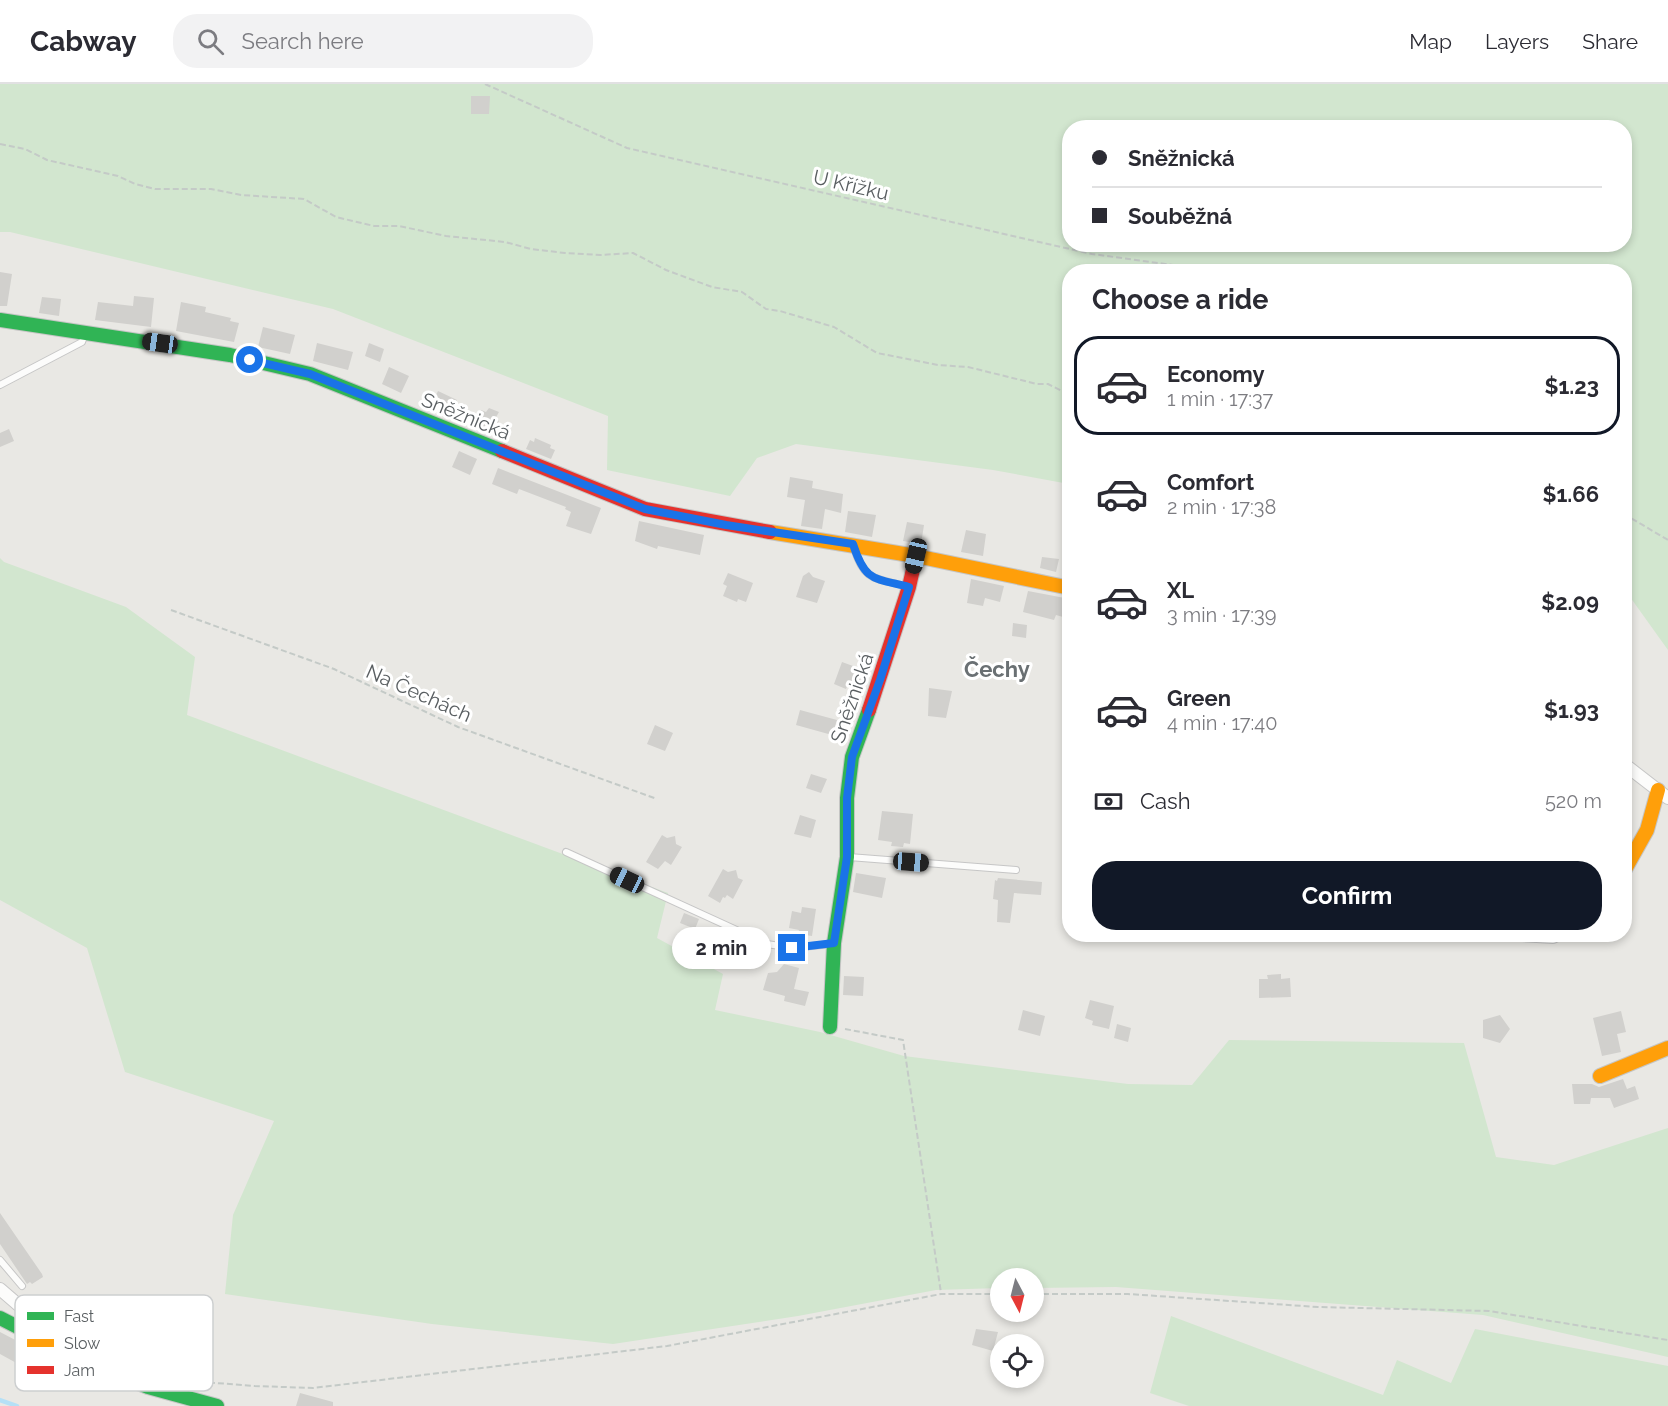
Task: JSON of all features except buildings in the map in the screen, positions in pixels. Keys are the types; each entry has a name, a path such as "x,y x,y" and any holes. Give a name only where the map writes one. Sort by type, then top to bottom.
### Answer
{"street":[{"name":"Sněžnická","path":"0,320 195,349 310,374 645,509 726,525 853,544 1062,586"},
{"name":"Sněžnická","path":"830,1027 834,943 847,857 847,798 852,757 880,680 909,587 916,556"},
{"path":"1632,770 1663,794 1632,857"},
{"path":"1600,1076 1668,1048"},
{"path":"0,1289 15,1302"},
{"path":"0,1318 15,1326"},
{"path":"163,1391 217,1406"}],"lane":[{"path":"0,385 82,342 86,333"},
{"path":"853,544 859,564 870,577 909,587"},
{"path":"566,852 767,945 792,948 834,943"},
{"path":"847,857 1016,870"},
{"path":"0,1260 22,1286"}],"path":[{"name":"U Křížku","path":"485,84 627,148 1062,247"},
{"path":"0,144 25,148 47,160 118,176 135,184 155,189 211,189 241,195 304,199 336,217 374,226 399,226 446,236 505,242 531,249 565,253 600,255 633,253 666,270 712,287 742,292 766,309 834,327 877,353 938,365 968,367 1037,384 1048,384 1062,391"},
{"name":"U Křížku","path":"1083,252 1165,264"},
{"path":"1632,519 1668,540"},
{"name":"Na Čechách","path":"171,610 334,669 458,727 657,799"},
{"path":"830,1027 903,1040 941,1294"},
{"path":"213,1383 313,1388 667,1346 941,1294 990,1294"},
{"path":"1044,1294 1128,1294 1318,1307 1489,1311 1668,1340"}],"green space":[{"path":"0,84 1668,84 1668,650 1632,600 1632,264 1062,264 1062,483 993,470 796,444 757,458 730,496 607,470 608,416 333,309 10,232 0,232"},
{"path":"0,558 4,562 126,607 195,657 187,715 668,893 657,938 723,974 715,1010 820,1032 904,1056 1128,1084 1192,1085 1229,1040 1464,1043 1496,1157 1554,1165 1668,1128 1668,1357 1483,1315 1116,1287 1044,1288 1044,1268 990,1268 990,1288 936,1290 798,1316 613,1344 432,1324 225,1294 233,1215 274,1121 125,1072 87,948 0,900"},
{"path":"1171,1316 1383,1395 1397,1360 1451,1383 1475,1329 1668,1366 1668,1406 1189,1406 1150,1393"}],"waterway":[{"path":"0,1400 17,1406"}],"traffic: fast":[{"path":"0,320 230,355 310,374 502,451"},
{"path":"830,1027 834,943 847,857 847,798 852,757 869,710"},
{"path":"0,1318 15,1326"},
{"path":"163,1391 217,1406"}],"traffic: slow":[{"path":"770,532 916,556 1062,586"},
{"path":"1632,857 1647,830 1658,790"},
{"path":"1600,1076 1668,1048"}],"traffic: jam":[{"path":"502,451 645,509 770,532"},
{"path":"869,710 909,587 916,556"}],"district":[{"name":"Čechy","path":"997,669"}],"route":[{"path":"250,360 310,374 645,509 726,525 853,544 859,564 870,577 909,587 880,680 852,757 847,798 847,857 834,943 792,948"}]}
